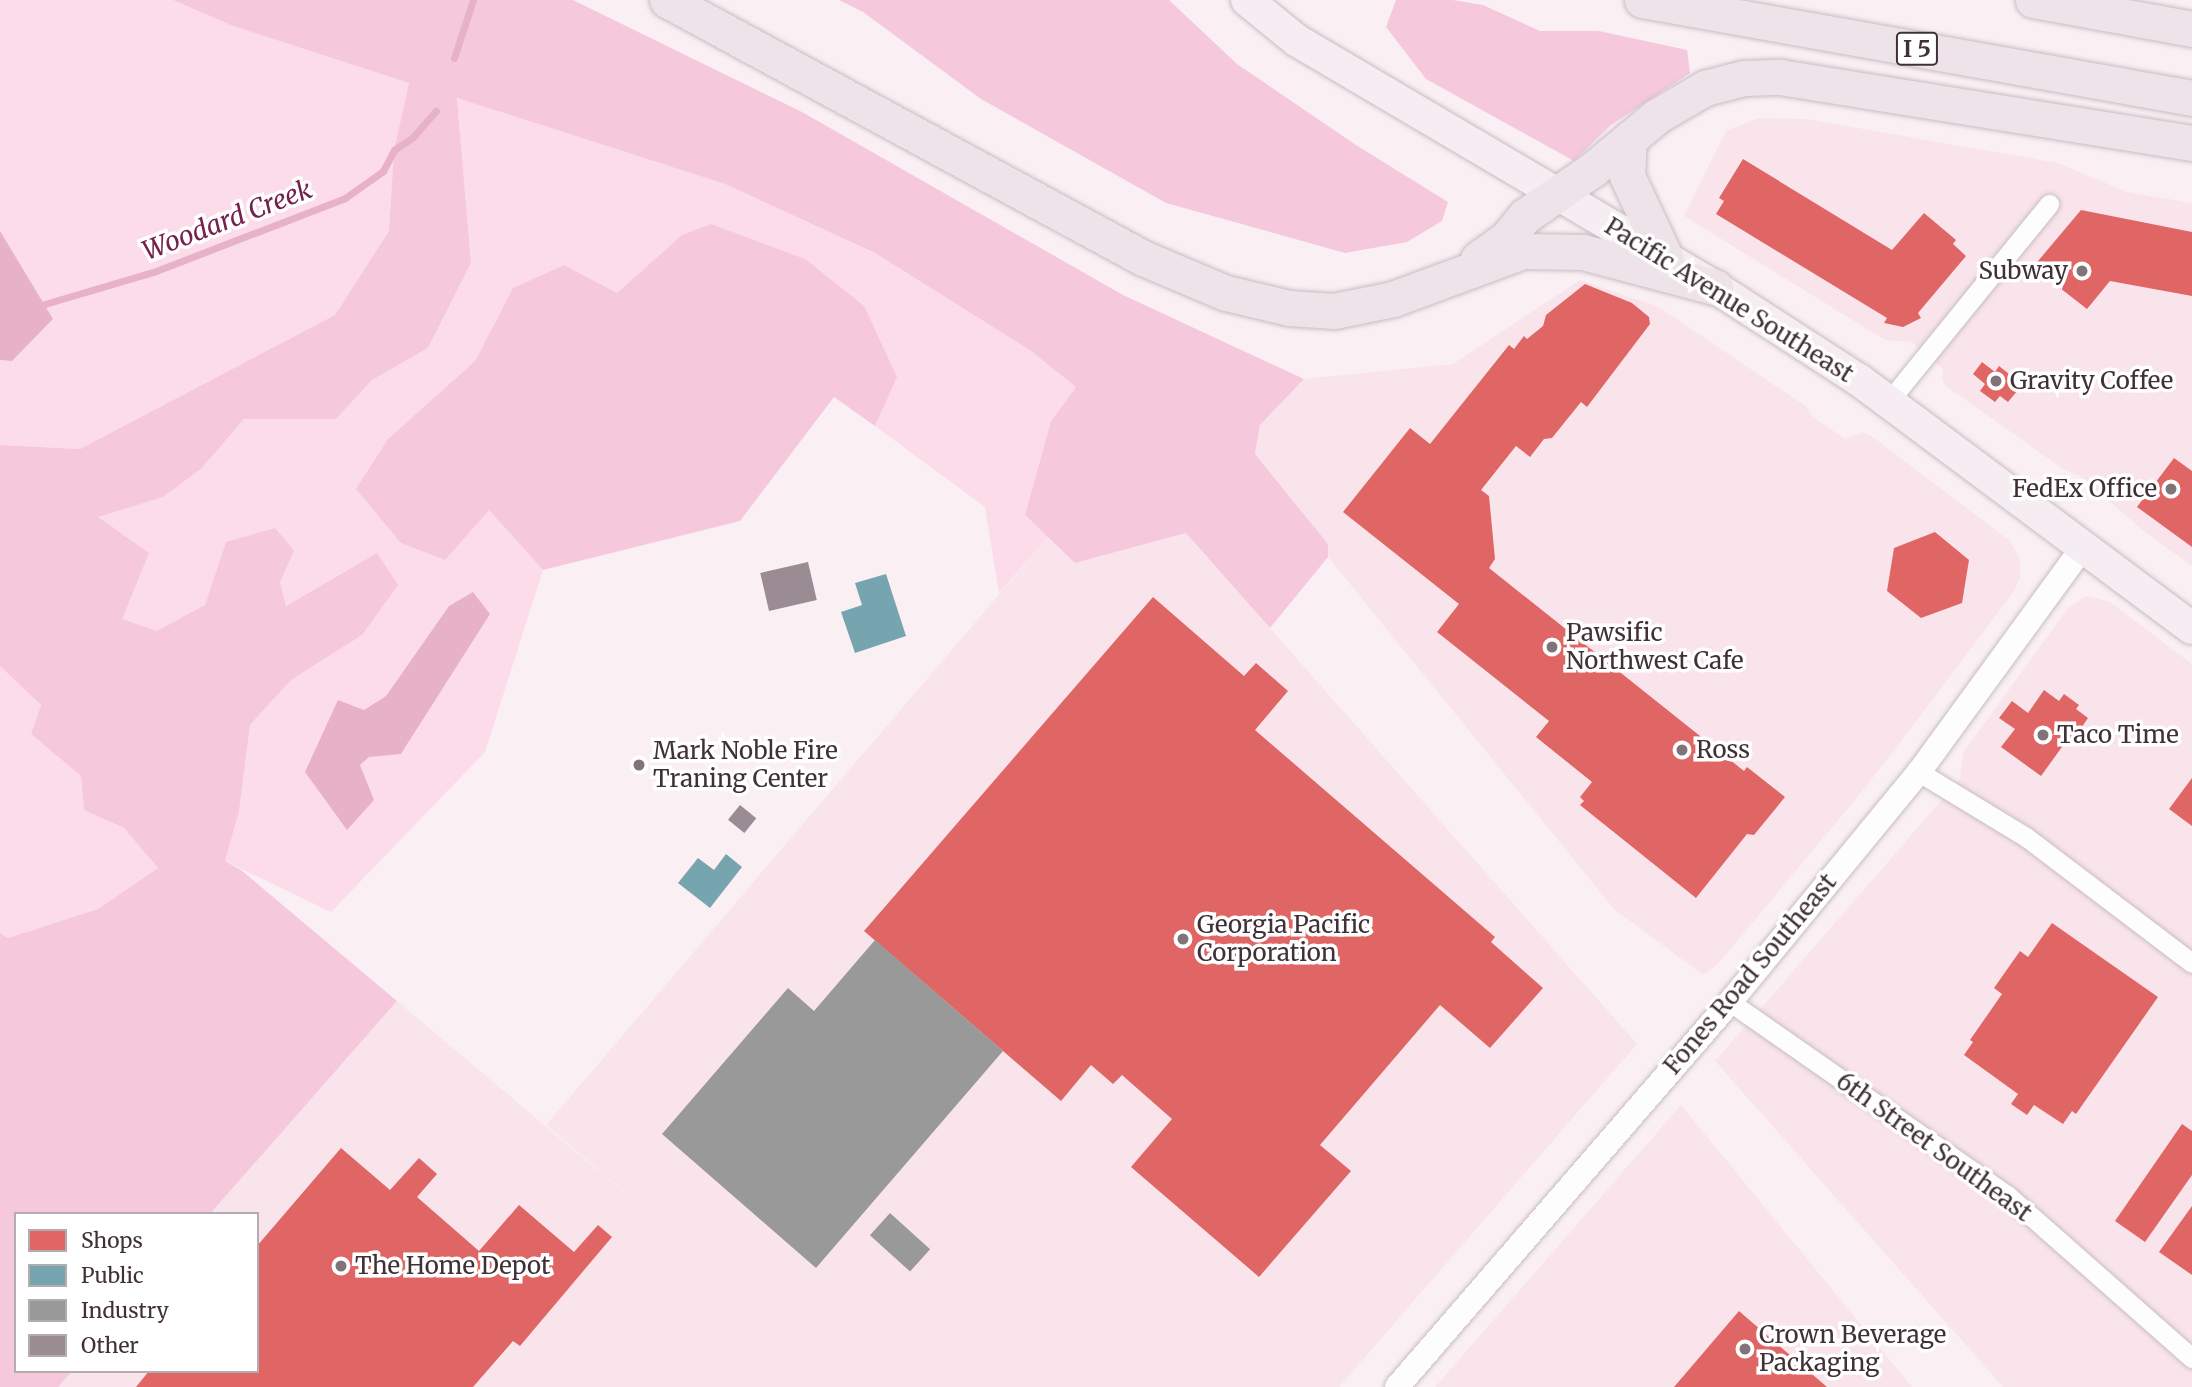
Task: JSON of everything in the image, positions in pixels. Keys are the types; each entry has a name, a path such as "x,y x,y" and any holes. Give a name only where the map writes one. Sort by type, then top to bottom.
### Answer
{"highway":[{"path":"667,0 1143,258 1226,293 1289,308 1334,311 1393,299 1523,251 1583,252 1715,287"},
{"name":"I 5","path":"1642,0 2192,98"},
{"path":"2033,0 2192,29"},
{"path":"1455,275 1507,238 1525,216 1657,116 1705,88 1744,78 1780,77 2192,143"},
{"path":"1629,139 1626,176 1666,259"}],"main road":[{"name":"Pacific Avenue Southeast","path":"1247,0 1296,40 1715,287 1889,401 2192,628"}],"street":[{"path":"1889,401 2049,204"},
{"name":"Fones Road Southeast","path":"1397,1387 1730,1002 1919,772 2083,547"},
{"path":"1919,772 2026,837 2192,963"},
{"name":"6th Street Southeast","path":"1730,1002 2007,1195 2192,1358"}],"shaded area":[{"path":"0,0 173,0 233,26 409,83 394,150 389,231 335,315 80,449 0,445 0,360 12,361 53,319 0,231"},
{"path":"173,0 573,0 802,112 1123,295 1304,379 1260,425 1255,454 1328,544 1328,557 1270,628 1186,533 1075,563 1025,515 1051,421 1076,387 1031,351 875,253 725,184 457,98 471,263 428,348 372,380 336,419 244,419 201,469 163,497 98,517 149,553 122,619 157,631 205,605 226,542 275,528 294,551 280,582 286,606 377,553 398,585 362,635 291,680 250,725 239,812 225,861 241,870 397,1001 212,1212 14,1212 14,1373 70,1373 58,1387 0,1387 0,933 8,938 98,909 158,868 124,828 84,810 81,776 31,734 41,705 0,666 0,445 80,449 335,315 389,231 394,150 409,83 233,26"},
{"path":"839,0 1169,0 1237,64 1356,145 1448,202 1442,221 1407,242 1345,253 1166,203 981,99 863,12"},
{"path":"1396,0 1453,0 1483,5 1540,31 1599,31 1687,50 1690,73 1611,125 1574,161 1426,79 1386,27"},
{"path":"457,98 725,184 875,253 1031,351 1076,387 1051,421 1025,515 1048,537 999,593 985,507 875,426 897,376 682,235 617,293 564,265 513,288 475,361 388,439 489,510 543,570 485,752 331,912 225,861 239,812 250,725 291,680 362,635 377,553 286,606 280,582 294,551 226,542 205,606 157,631 122,620 97,517 163,497 201,469 244,419 336,419 372,380 428,348 471,263","holes":["449,606 489,615 402,753 369,757 360,765 338,700 364,710 386,696"]},
{"path":"1758,118 1806,119 2058,163 2127,192 2192,203 2192,566 2145,532 2080,476 2063,469 1946,386 1942,380 1943,369 1911,342 1885,340 1684,216 1726,131"},
{"path":"711,224 805,259 864,306 897,377 875,426 834,397 740,521 543,570 489,510 445,560 401,543 356,489 388,439 475,361 513,288 564,265 617,293 682,235"},
{"path":"0,231 53,319 12,361 0,360"},
{"path":"1580,280 1659,307 1807,407 1812,416 1845,439 1863,432 1873,437 2010,541 2020,559 2020,578 2014,591 1943,686 1865,788 1717,965 1703,975 1614,909 1328,557 1328,544 1255,454 1260,425 1304,379 1453,364"},
{"path":"1186,533 1637,1044 1339,1387 58,1387 70,1373 259,1373 259,1212 212,1212 397,1001 675,1235 546,1125 1048,537 1075,563"},
{"path":"473,592 490,614 401,754 369,757 360,765 374,800 347,830 305,772 338,700 364,710 386,696 449,606"},
{"path":"2086,596 2110,602 2192,664 2192,1387 2003,1387 1715,1061 1960,779 1963,753 2068,608"},
{"path":"0,666 41,705 31,734 81,776 84,810 124,828 158,868 98,909 8,938 0,933"},
{"path":"1681,1105 1912,1387 1435,1387"}],"building: Shops":[{"path":"1743,159 1892,250 1924,213 1956,240 1953,244 1966,256 1918,313 1921,318 1903,327 1884,323 1887,318 1716,214 1724,201 1719,198"},
{"path":"2081,210 2192,232 2192,296 2110,281 2087,309 2033,267"},
{"path":"1585,284 1632,303 1649,317 1650,324 1587,407 1581,402 1552,438 1544,439 1530,457 1516,446 1481,490 1489,496 1495,559 1489,568 1744,771 1747,767 1785,797 1754,835 1747,834 1696,898 1580,805 1584,801 1580,797 1592,782 1536,737 1549,721 1437,632 1459,604 1343,512 1410,428 1430,444 1509,345 1514,349 1524,336 1527,339 1543,326 1546,315"},
{"name":"Gravity Coffee","path":"1982,362 1995,372 1999,366 2014,378 2010,384 2018,390 2008,402 2000,396 1995,402 1980,391 1985,384 1973,374"},
{"name":"FedEx Office","path":"2174,458 2192,471 2192,547 2137,507"},
{"path":"1935,532 1969,560 1962,603 1921,618 1887,591 1894,548"},
{"name":"Georgia Pacific Corporation","path":"1153,597 1244,676 1256,663 1288,691 1255,730 1495,937 1491,942 1543,988 1490,1048 1440,1005 1320,1145 1351,1171 1259,1277 1131,1167 1172,1119 1122,1075 1113,1084 1091,1065 1061,1101 864,931"},
{"name":"Taco Time","path":"2044,690 2059,701 2064,694 2079,705 2076,709 2088,718 2071,743 2067,740 2041,776 2001,747 2015,729 1999,718 2012,701 2028,713"},
{"path":"2192,778 2192,826 2169,809"},
{"path":"2052,923 2158,997 2076,1114 2072,1111 2063,1124 2034,1105 2027,1115 2011,1104 2018,1094 1964,1055 1973,1042 1970,1040 2002,994 1994,988 2020,951 2028,957"},
{"path":"2182,1124 2192,1131 2192,1175 2145,1242 2115,1221"},
{"name":"The Home Depot","path":"341,1148 390,1190 419,1158 437,1174 417,1197 479,1251 519,1205 574,1252 598,1225 612,1237 520,1346 513,1341 473,1387 136,1387 147,1373 259,1373 259,1244"},
{"path":"2192,1206 2192,1275 2159,1252"},
{"name":"Crown Beverage Packaging","path":"1739,1311 1827,1387 1674,1387"}],"building: Public":[{"path":"886,574 906,636 855,653 841,612 862,605 855,583"},
{"path":"726,854 742,867 710,908 678,883 698,858 714,870"}],"building: Industry":[{"path":"875,940 1003,1051 816,1268 662,1134 788,988 814,1011"},
{"path":"890,1213 930,1249 910,1271 870,1235"}],"building: Other":[{"path":"808,562 817,600 769,611 760,573"},
{"path":"740,805 756,818 744,833 728,820"}],"waterway":[{"name":"Woodard Creek","path":"454,58 473,0"},
{"name":"Woodard Creek","path":"38,306 156,271 345,198 383,171 394,150 413,137 436,111"}],"place":[{"name":"Subway","path":"2082,271"},
{"name":"Gravity Coffee","path":"1996,381"},
{"name":"FedEx Office","path":"2171,489"},
{"name":"Pawsific Northwest Cafe","path":"1552,647"},
{"name":"Taco Time","path":"2043,735"},
{"name":"Ross","path":"1682,750"},
{"name":"Mark Noble Fire Traning Center","path":"639,765"},
{"name":"Georgia Pacific Corporation","path":"1183,939"},
{"name":"The Home Depot","path":"341,1266"},
{"name":"Crown Beverage Packaging","path":"1745,1349"}]}
